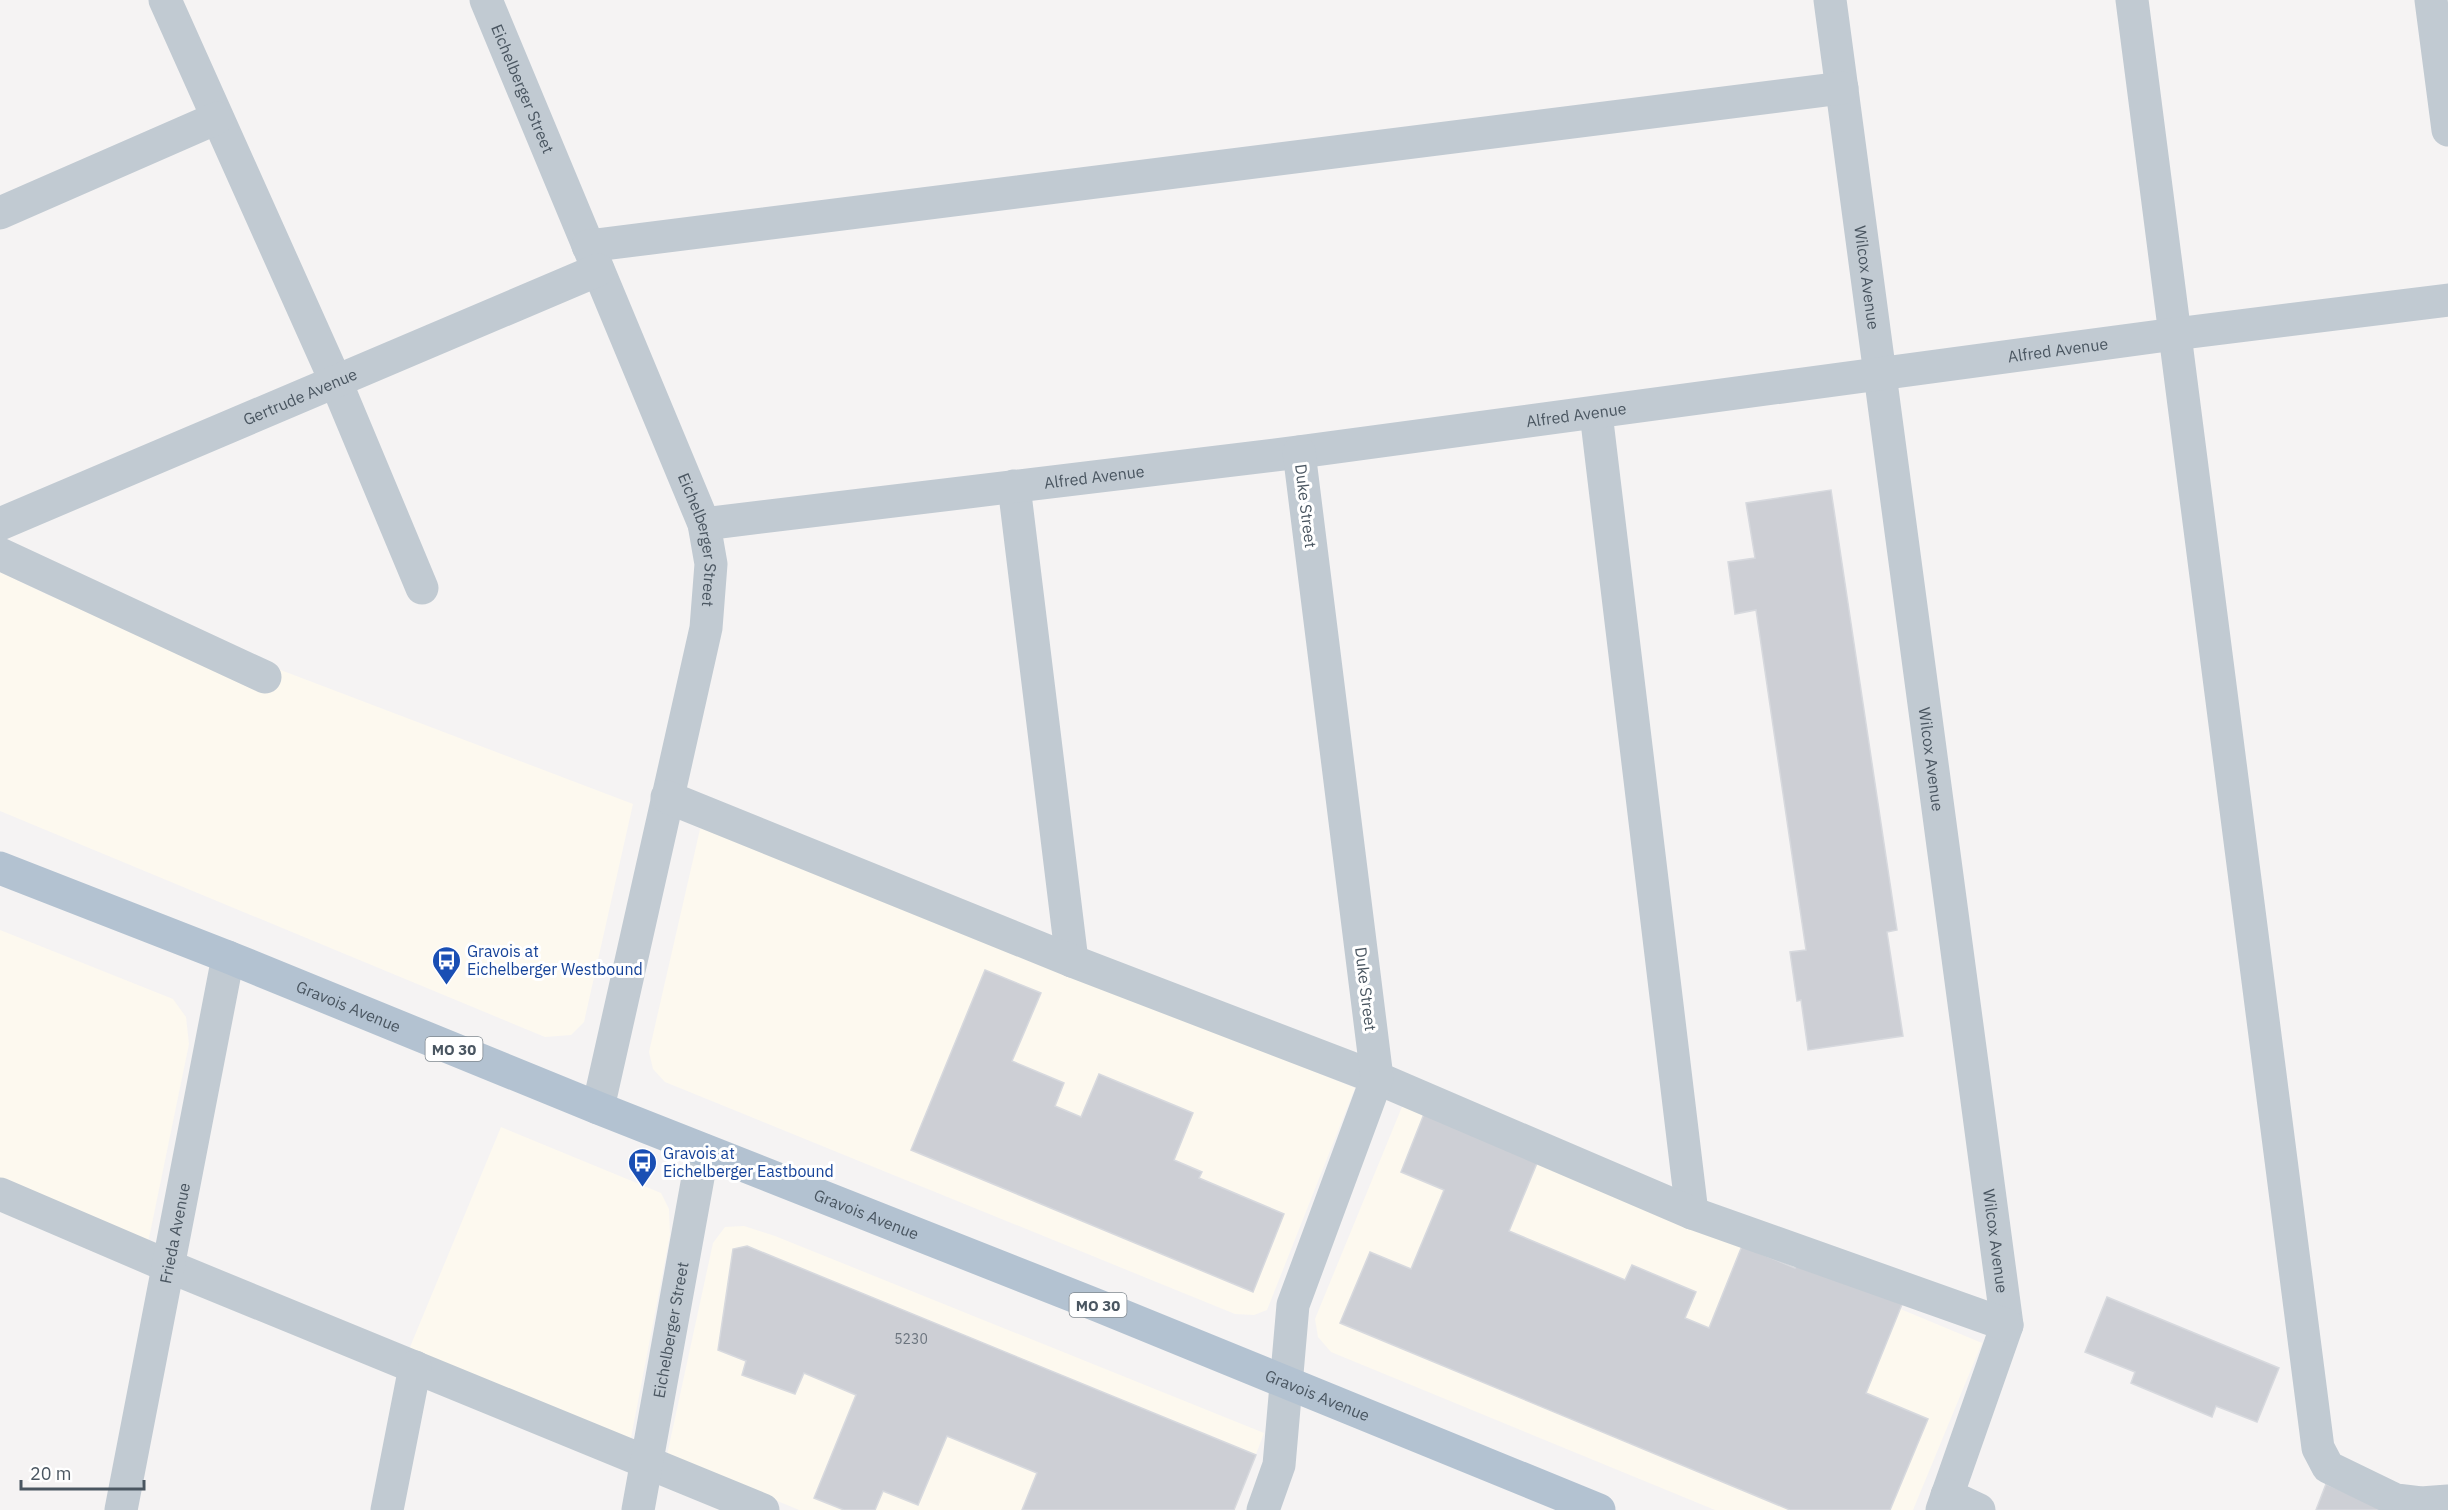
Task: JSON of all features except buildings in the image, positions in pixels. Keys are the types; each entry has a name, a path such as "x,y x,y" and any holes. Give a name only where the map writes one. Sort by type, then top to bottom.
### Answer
{"main road":[{"name":"Gravois Avenue","path":"0,868 1099,1306 1599,1510"}],"street":[{"path":"165,0 336,382 422,588"},
{"name":"Eichelberger Street","path":"486,0 704,524 711,564 706,628 598,1108"},
{"name":"Wilcox Avenue","path":"1830,0 2007,1325 1945,1502"},
{"path":"2132,0 2318,1448 2328,1467 2396,1500 2421,1503 2448,1501"},
{"path":"2431,0 2448,130"},
{"name":"Gertrude Avenue","path":"0,524 336,382 593,258 1842,88"},
{"path":"0,213 218,118"},
{"name":"Alfred Avenue","path":"704,524 1299,452 2175,334 2448,300"},
{"path":"1596,413 1692,1213"},
{"name":"Duke Street","path":"1263,1510 1279,1464 1293,1305 1377,1078 1299,452"},
{"path":"1014,486 1072,961"},
{"path":"0,554 265,677"},
{"path":"667,797 1072,961 1377,1078 1692,1213 2007,1325"},
{"name":"Frieda Avenue","path":"121,1510 228,957"},
{"name":"Eichelberger Street","path":"638,1510 703,1150"},
{"path":"0,1194 168,1266 763,1510"},
{"path":"387,1510 415,1367"},
{"path":"1945,1502 1978,1510"}],"shaded area":[{"path":"0,572 50,596 257,679 278,669 633,804 584,1022 571,1035 545,1037 0,811"},
{"path":"701,825 1355,1088 1267,1310 1254,1315 1235,1314 665,1082 653,1069 649,1052"},
{"path":"0,930 173,999 186,1017 189,1044 148,1243 0,1181"},
{"path":"1404,1102 1982,1343 1913,1510 1715,1510 1331,1352 1318,1337 1315,1319"},
{"path":"501,1127 661,1193 669,1209 670,1235 630,1443 408,1352"},
{"path":"744,1226 775,1236 1264,1433 1235,1510 799,1510 667,1455 713,1243 725,1227"}],"place":[{"name":"Gravois at Eichelberger Westbound","path":"446,986"},
{"name":"Gravois at Eichelberger Eastbound","path":"642,1188"}]}
